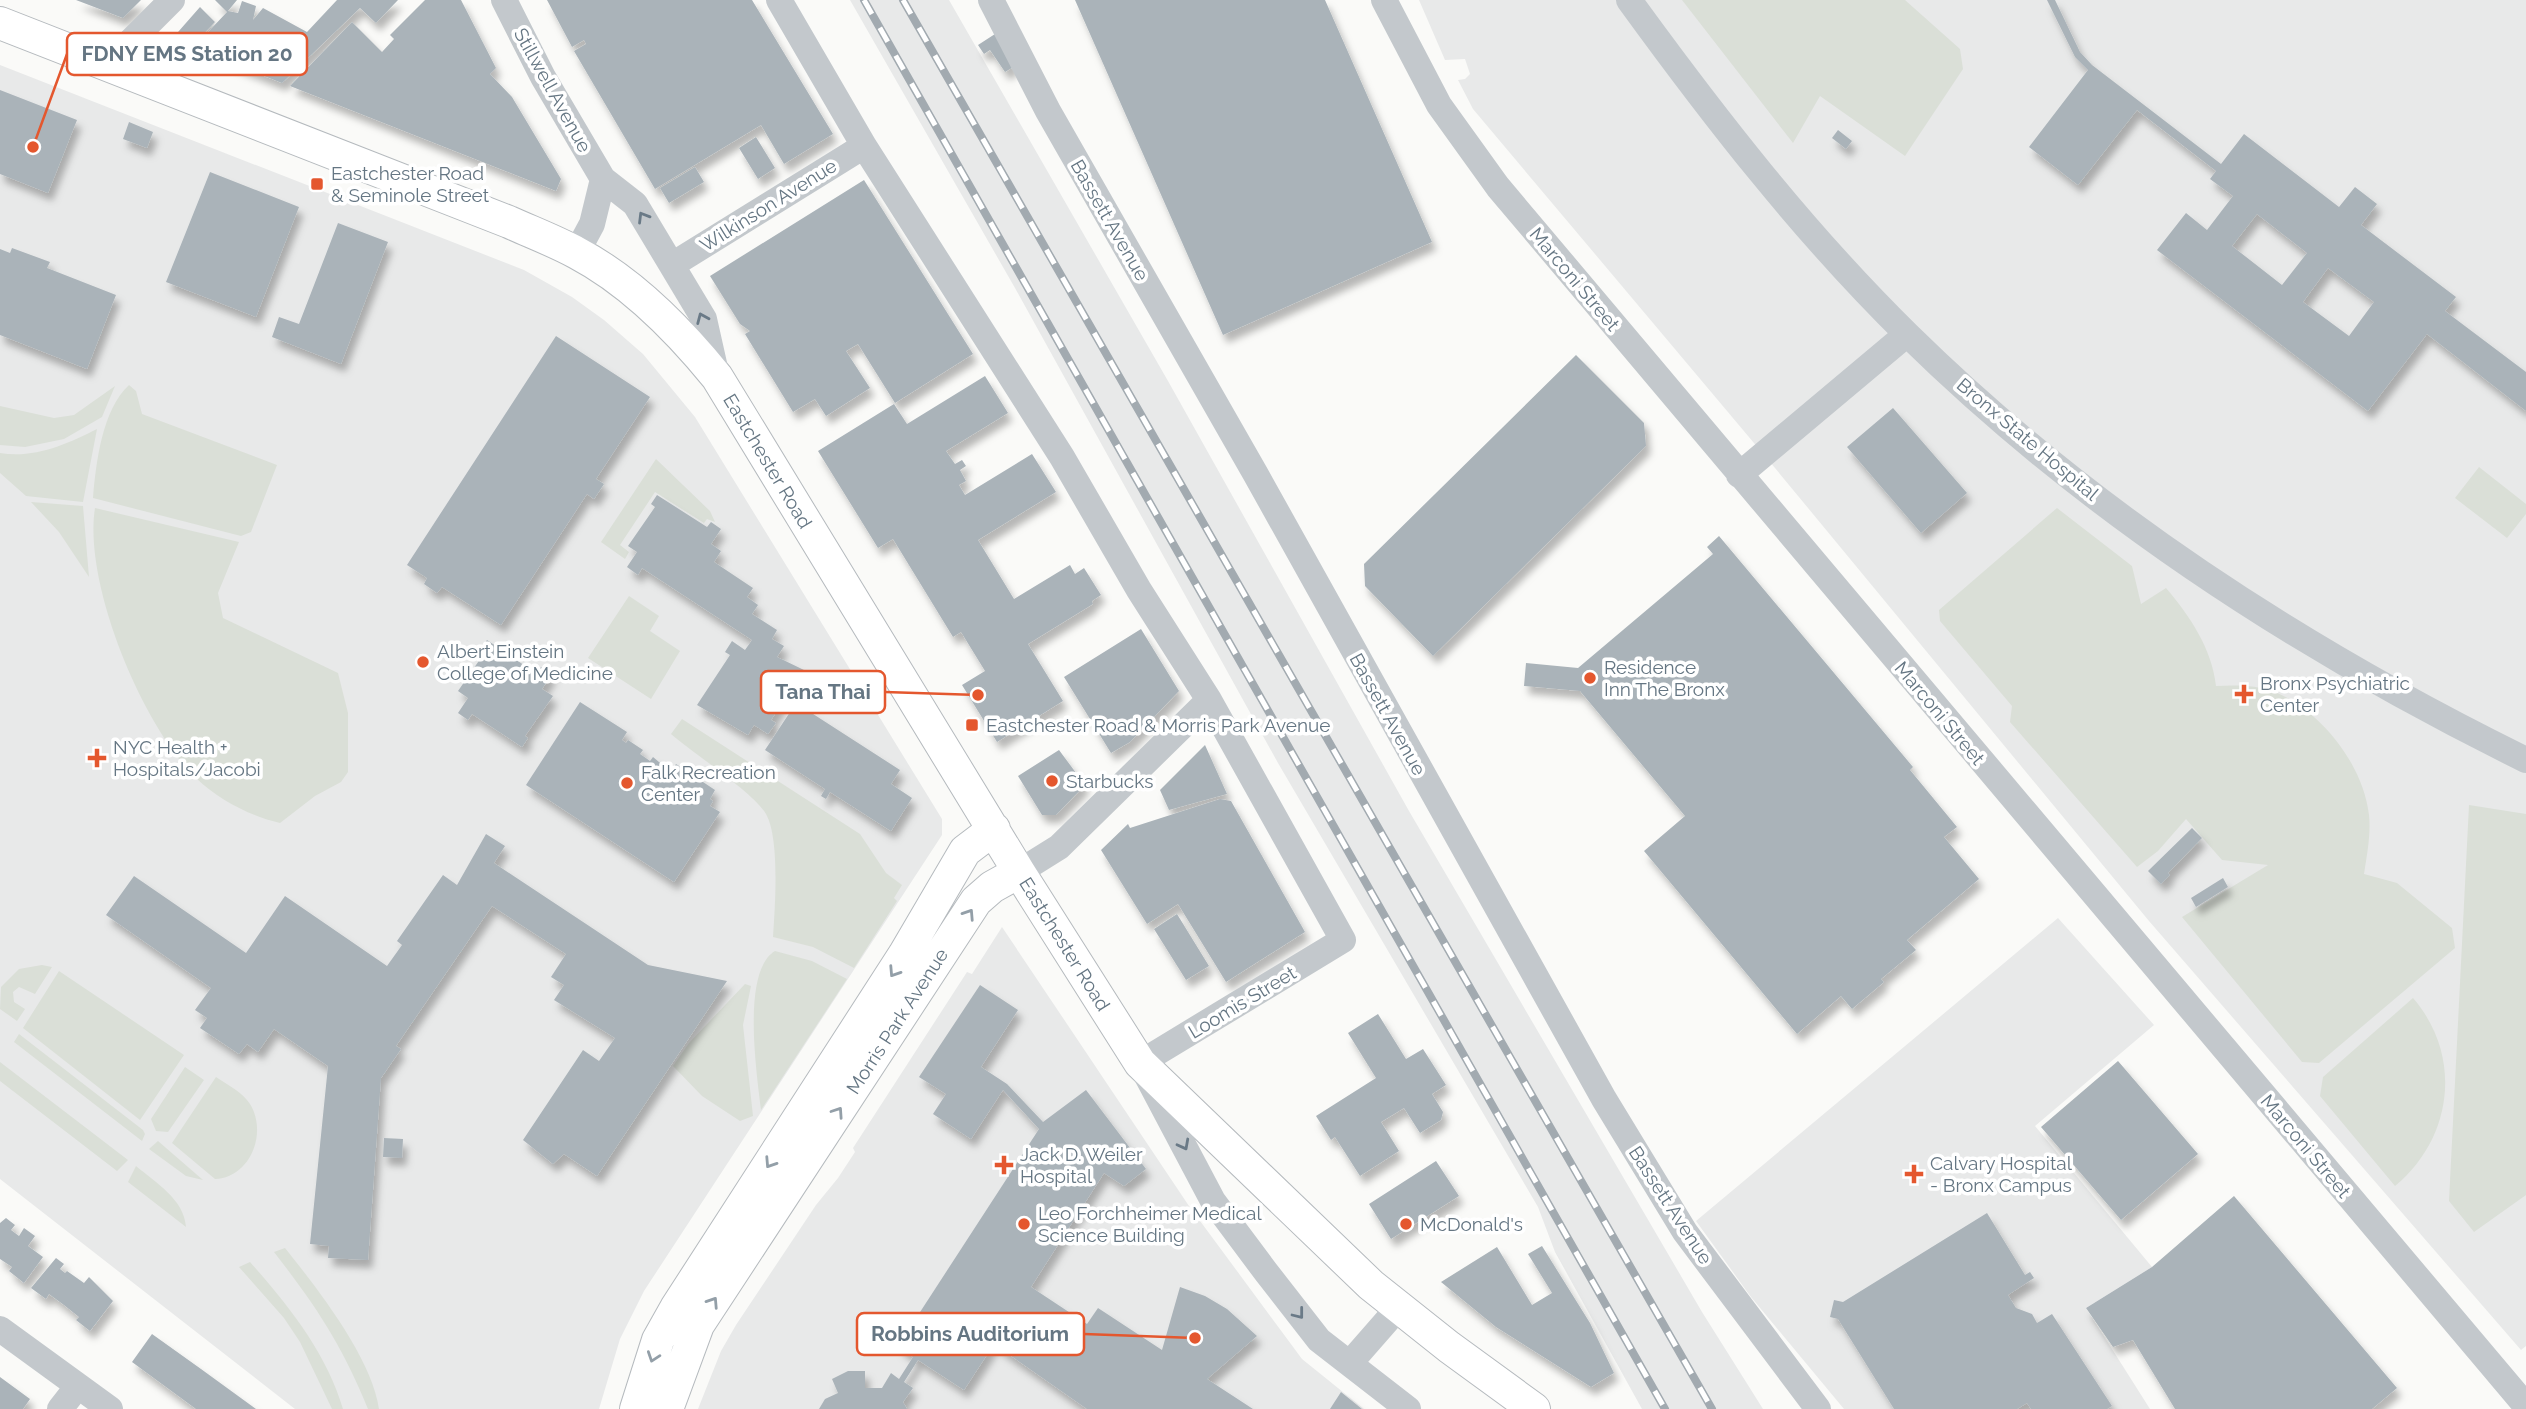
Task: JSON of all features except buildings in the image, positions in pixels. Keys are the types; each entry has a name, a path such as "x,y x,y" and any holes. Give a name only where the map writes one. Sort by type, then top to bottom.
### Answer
{"main road":[{"name":"Eastchester Road","path":"0,23 484,212 577,252 644,300 683,336 717,377 1140,1063 1371,1285 1534,1409"},
{"name":"Morris Park Avenue","path":"636,1409 658,1340 676,1308 905,955 965,851 994,830"},
{"name":"Morris Park Avenue","path":"667,1409 698,1325 800,1167 976,901 992,887 1020,872"}],"street":[{"path":"107,65 172,0"},
{"name":"Stillwell Avenue","path":"505,0 543,77 603,179 635,204 672,265"},
{"path":"779,0 864,146 1062,457 1139,590 1209,700"},
{"name":"Bassett Avenue","path":"990,0 1048,111 1255,473 1604,1099 1685,1232 1818,1409"},
{"name":"Marconi Street","path":"1384,0 1439,105 1478,162 2526,1406"},
{"name":"Bronx State Hospital","path":"1629,0 1757,168 1907,334 2012,429 2170,552 2347,667 2526,760"},
{"name":"Wilkinson Avenue","path":"672,265 864,146"},
{"path":"577,252 592,224 603,179"},
{"name":"Eastchester Road","path":"672,265 704,320 717,377"},
{"path":"1740,475 1907,334"},
{"name":"Morris Park Avenue","path":"1020,872 1059,847 1209,700"},
{"name":"Loomis Street","path":"1140,1063 1343,940 1209,700"},
{"path":"1140,1063 1213,1201 1319,1339 1408,1409"},
{"path":"1350,1363 1399,1307"},
{"path":"0,1329 110,1409"},
{"path":"60,1409 78,1386"}],"shaded area":[{"path":"850,0 949,0 1168,381 1409,811 1702,1312 1763,1409 1642,1409 1555,1252 1538,1207 1278,763 1015,288"},
{"name":"Bronx Psychiatric Center","path":"1419,0 2526,0 2526,1346 2521,1350 2149,921 1775,468 1473,109 1458,80 1465,79 1470,74 1465,59 1445,60"},
{"path":"1682,0 1905,0 1960,49 1963,69 1905,156 1820,96 1793,143"},
{"name":"Albert Einstein College of Medicine","path":"0,65 524,270 572,297 604,320 643,354 695,417 942,819 942,835 644,1291 620,1339 599,1409 295,1409 0,1179"},
{"path":"129,385 136,391 142,414 277,465 251,532 241,536 93,498 102,438 112,408"},
{"path":"115,386 102,417 64,439 25,447 0,445 0,406 54,418 74,415"},
{"path":"97,429 83,502 26,496 0,473 0,453 38,452 62,445"},
{"path":"656,459 710,511 715,522 707,519 704,523 655,492 620,545 629,552 625,559 601,542"},
{"path":"2479,467 2526,504 2526,514 2507,538 2455,498"},
{"path":"31,502 83,506 89,577 59,532"},
{"path":"95,508 239,542 218,593 223,618 338,673 348,713 348,772 341,782 315,796 280,823 235,806 196,778 156,724 121,651 107,612 98,574 94,539"},
{"path":"2057,508 2132,566 2141,604 2166,588 2205,646 2216,686 2253,687 2275,692 2308,712 2323,726 2349,759 2365,796 2369,830 2364,874 2397,883 2452,928 2455,948 2319,1063 2302,1062 2182,917 2268,865 2222,860 2186,819 2158,851 2137,867 2010,722 2012,706 1940,621 1939,610"},
{"path":"629,596 659,616 650,631 680,651 651,699 588,658"},
{"path":"682,719 860,834 886,873 902,885 894,898 897,901 854,968 813,947 773,937 775,856 766,814 736,784 671,734"},
{"path":"2469,805 2526,814 2526,1195 2474,1232 2449,1201"},
{"name":"Calvary Hospital - Bronx Campus","path":"2058,918 2154,1025 2035,1126 2152,1267 2086,1308 2150,1409 1844,1409 1751,1297 1696,1221"},
{"name":"Jack D. Weiler Hospital","path":"1002,927 1189,1206 1302,1359 1364,1409 698,1409 721,1351 736,1325 816,1205 838,1178 855,1152 853,1148 967,972 972,974"},
{"path":"775,951 812,961 847,979 761,1110 755,1050 755,1001 764,962"},
{"path":"42,965 52,967 35,994 19,987 13,992 14,1002 25,1009 17,1021 0,1009 1,987 19,969"},
{"path":"59,971 184,1055 140,1120 23,1028"},
{"path":"745,984 751,986 743,1025 753,1116 740,1121 702,1096 673,1066 689,1043"},
{"path":"2413,998 2429,1021 2439,1045 2445,1070 2444,1096 2439,1121 2429,1145 2414,1167 2395,1186 2320,1096 2323,1077"},
{"path":"19,1034 143,1130 145,1134 142,1141 14,1042"},
{"path":"0,1062 128,1160 117,1171 0,1081"},
{"path":"185,1067 204,1080 168,1132 156,1131 151,1119"},
{"path":"216,1077 247,1100 255,1116 257,1128 256,1140 246,1162 238,1171 215,1179 172,1143"},
{"path":"158,1141 203,1180 186,1176 149,1149"},
{"path":"136,1166 175,1200 186,1227 128,1182"},
{"path":"285,1248 327,1303 355,1346 374,1389 379,1409 368,1409 327,1327 274,1252"},
{"path":"250,1262 305,1331 327,1368 343,1409 332,1409 300,1342 284,1318 239,1267"}],"railway":[{"path":"864,0 1665,1409"},
{"path":"903,0 1712,1409"}],"place":[{"name":"FDNY EMS Station 20","path":"33,147"},
{"name":"Eastchester Road & Seminole Street","path":"317,184"},
{"name":"Albert Einstein College of Medicine","path":"423,662"},
{"name":"Residence Inn The Bronx","path":"1590,678"},
{"name":"Bronx Psychiatric Center","path":"2244,694"},
{"name":"Tana Thai","path":"978,695"},
{"name":"Eastchester Road & Morris Park Avenue","path":"972,725"},
{"name":"NYC Health + Hospitals/Jacobi","path":"97,758"},
{"name":"Starbucks","path":"1052,781"},
{"name":"Falk Recreation Center","path":"627,783"},
{"name":"Jack D. Weiler Hospital","path":"1004,1165"},
{"name":"Calvary Hospital - Bronx Campus","path":"1914,1174"},
{"name":"Leo Forchheimer Medical Science Building","path":"1024,1224"},
{"name":"McDonald's","path":"1406,1224"},
{"name":"Robbins Auditorium","path":"1195,1338"}]}
